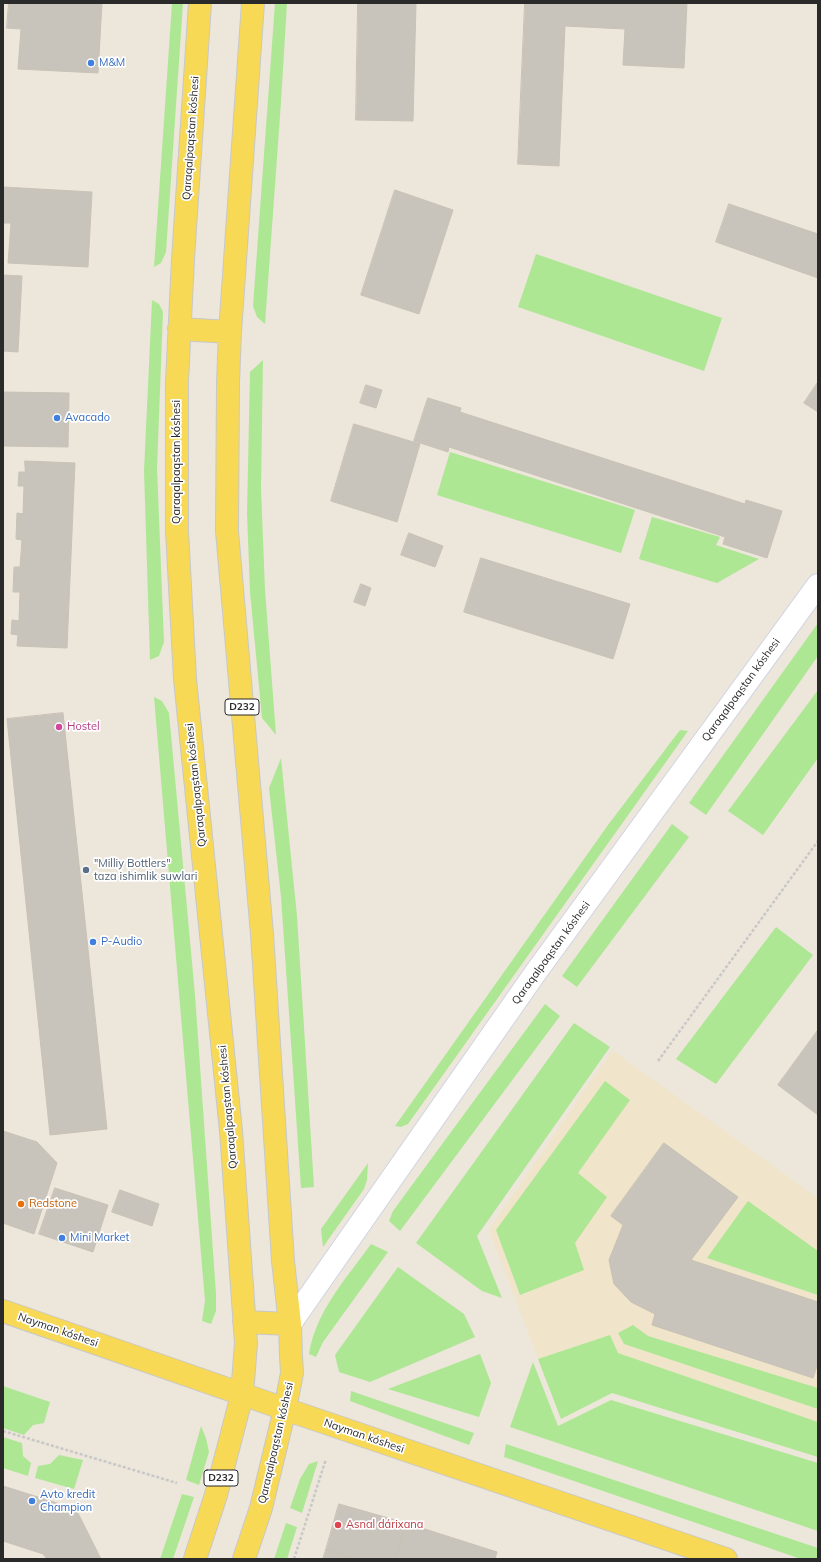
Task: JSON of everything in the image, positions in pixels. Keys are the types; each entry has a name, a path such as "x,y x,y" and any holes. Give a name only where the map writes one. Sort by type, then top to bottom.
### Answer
{"main road":[{"name":"Qaraqalpaqstan kóshesi","path":"195,1559 216,1495 242,1394 246,1343 231,1132 185,678 177,532 177,382 183,259 200,3"},
{"name":"Qaraqalpaqstan kóshesi","path":"244,1559 261,1508 285,1410 292,1373 290,1324 283,1261 262,926 227,531 228,383 230,332 253,3"},
{"path":"180,329 230,332"},
{"name":"Nayman kóshesi","path":"3,1311 285,1410 726,1559"},
{"path":"244,1322 290,1324"}],"street":[{"name":"Qaraqalpaqstan kóshesi","path":"290,1324 536,972 818,585"}],"path":[{"path":"658,1060 818,841"},
{"path":"3,1431 177,1483"},
{"path":"294,1559 326,1459"}],"shaded area":[{"path":"612,1050 818,1198 818,1457 612,1393 561,1419 489,1230"}],"green space":[{"path":"172,3 183,3 166,252 161,263 154,267"},
{"path":"275,3 287,3 265,324 257,317 253,306"},
{"path":"536,254 722,318 704,371 518,307"},
{"path":"152,300 159,304 163,312 157,468 164,642 159,656 150,660 144,471"},
{"path":"263,360 261,488 265,590 276,735 262,718 250,592 247,513 250,372"},
{"path":"450,452 635,510 621,553 437,495"},
{"path":"652,517 720,537 716,545 759,559 717,583 639,559"},
{"path":"818,623 818,656 706,815 689,803"},
{"path":"818,690 818,758 763,835 728,811"},
{"path":"154,697 162,701 169,713 195,995 216,1294 216,1311 211,1324 202,1321 205,1301"},
{"path":"680,730 688,731 408,1124 401,1127 395,1126 608,825"},
{"path":"281,758 297,916 314,1187 301,1188 281,897 269,788"},
{"path":"672,824 689,837 577,987 562,976"},
{"path":"776,927 813,955 716,1084 676,1059"},
{"path":"545,1004 560,1016 400,1231 389,1221 393,1211"},
{"path":"574,1023 610,1047 477,1236 502,1298 482,1291 416,1243"},
{"path":"605,1081 630,1100 578,1173 607,1197 575,1243 584,1270 520,1295 496,1230"},
{"path":"368,1163 367,1180 364,1189 323,1247 321,1229"},
{"path":"748,1201 818,1251 818,1295 707,1258"},
{"path":"371,1244 388,1252 323,1342 316,1357 309,1354 318,1324 325,1310 342,1283"},
{"path":"398,1267 464,1314 475,1337 370,1382 339,1372 335,1355"},
{"path":"633,1325 648,1336 818,1388 818,1409 624,1344 618,1333"},
{"path":"610,1335 618,1353 818,1422 818,1457 612,1393 561,1419 538,1359"},
{"path":"480,1354 491,1383 479,1417 388,1389"},
{"path":"533,1362 558,1426 611,1400 818,1463 818,1531 510,1427"},
{"path":"3,1386 50,1402 44,1423 33,1425 24,1435 3,1428"},
{"path":"351,1391 474,1433 469,1445 350,1401"},
{"path":"201,1426 206,1438 209,1452 199,1485 186,1480"},
{"path":"3,1437 22,1443 23,1456 31,1463 28,1476 3,1468"},
{"path":"506,1444 818,1548 818,1559 801,1559 504,1457"},
{"path":"59,1455 83,1460 74,1489 35,1478 38,1466 50,1464"},
{"path":"318,1461 302,1513 290,1508 300,1479 309,1464"},
{"path":"182,1494 194,1497 173,1559 160,1559"},
{"path":"286,1523 297,1527 287,1559 274,1559"}],"building":[{"path":"9,3 102,3 98,73 18,69 21,29 7,28"},
{"path":"358,3 416,3 413,121 356,120"},
{"path":"525,3 687,3 684,68 623,65 625,29 565,26 559,166 518,164"},
{"path":"3,187 92,192 88,267 8,263 11,223 3,223"},
{"path":"395,190 453,210 419,314 361,295"},
{"path":"729,204 818,234 818,278 716,242"},
{"path":"3,275 22,276 18,352 3,351"},
{"path":"818,382 818,412 804,403"},
{"path":"366,385 382,390 376,408 360,403"},
{"path":"3,392 69,393 68,447 3,446"},
{"path":"428,398 461,408 460,412 745,504 746,500 782,511 767,558 723,544 725,537 449,447 448,452 414,441"},
{"path":"354,424 420,444 397,522 331,501"},
{"path":"25,461 75,463 67,648 17,646 18,635 11,634 12,620 19,621 20,592 13,592 14,567 20,567 22,540 16,539 17,513 23,514 24,486 18,486 19,472 25,472"},
{"path":"409,533 443,546 435,567 401,555"},
{"path":"481,558 630,604 613,659 464,612"},
{"path":"361,584 371,588 365,606 354,602"},
{"path":"63,713 107,1129 50,1135 7,719"},
{"path":"818,1030 818,1115 778,1085"},
{"path":"3,1131 37,1142 57,1163 34,1234 3,1223"},
{"path":"664,1143 738,1197 691,1260 818,1302 818,1363 813,1378 652,1325 655,1314 631,1302 614,1284 609,1260 623,1225 611,1216"},
{"path":"55,1188 108,1205 93,1252 39,1234"},
{"path":"120,1190 159,1204 152,1226 112,1212"},
{"path":"3,1486 76,1509 101,1559 47,1559 43,1554 3,1541"},
{"path":"339,1504 406,1523 396,1559 357,1559 326,1550"},
{"path":"406,1523 497,1552 495,1559 396,1559"},
{"path":"326,1550 357,1559 323,1559"}],"place":[{"name":"M&M","path":"91,63"},
{"name":"Avacado","path":"57,418"},
{"name":"Hostel","path":"59,727"},
{"name":"\"Milliy Bottlers\" taza ishimlik suwlari","path":"86,870"},
{"name":"P-Audio","path":"93,942"},
{"name":"Redstone","path":"21,1204"},
{"name":"Mini Market","path":"62,1238"},
{"name":"Avto kredit Champion","path":"32,1501"},
{"name":"Asnal dárixana","path":"338,1525"}]}
